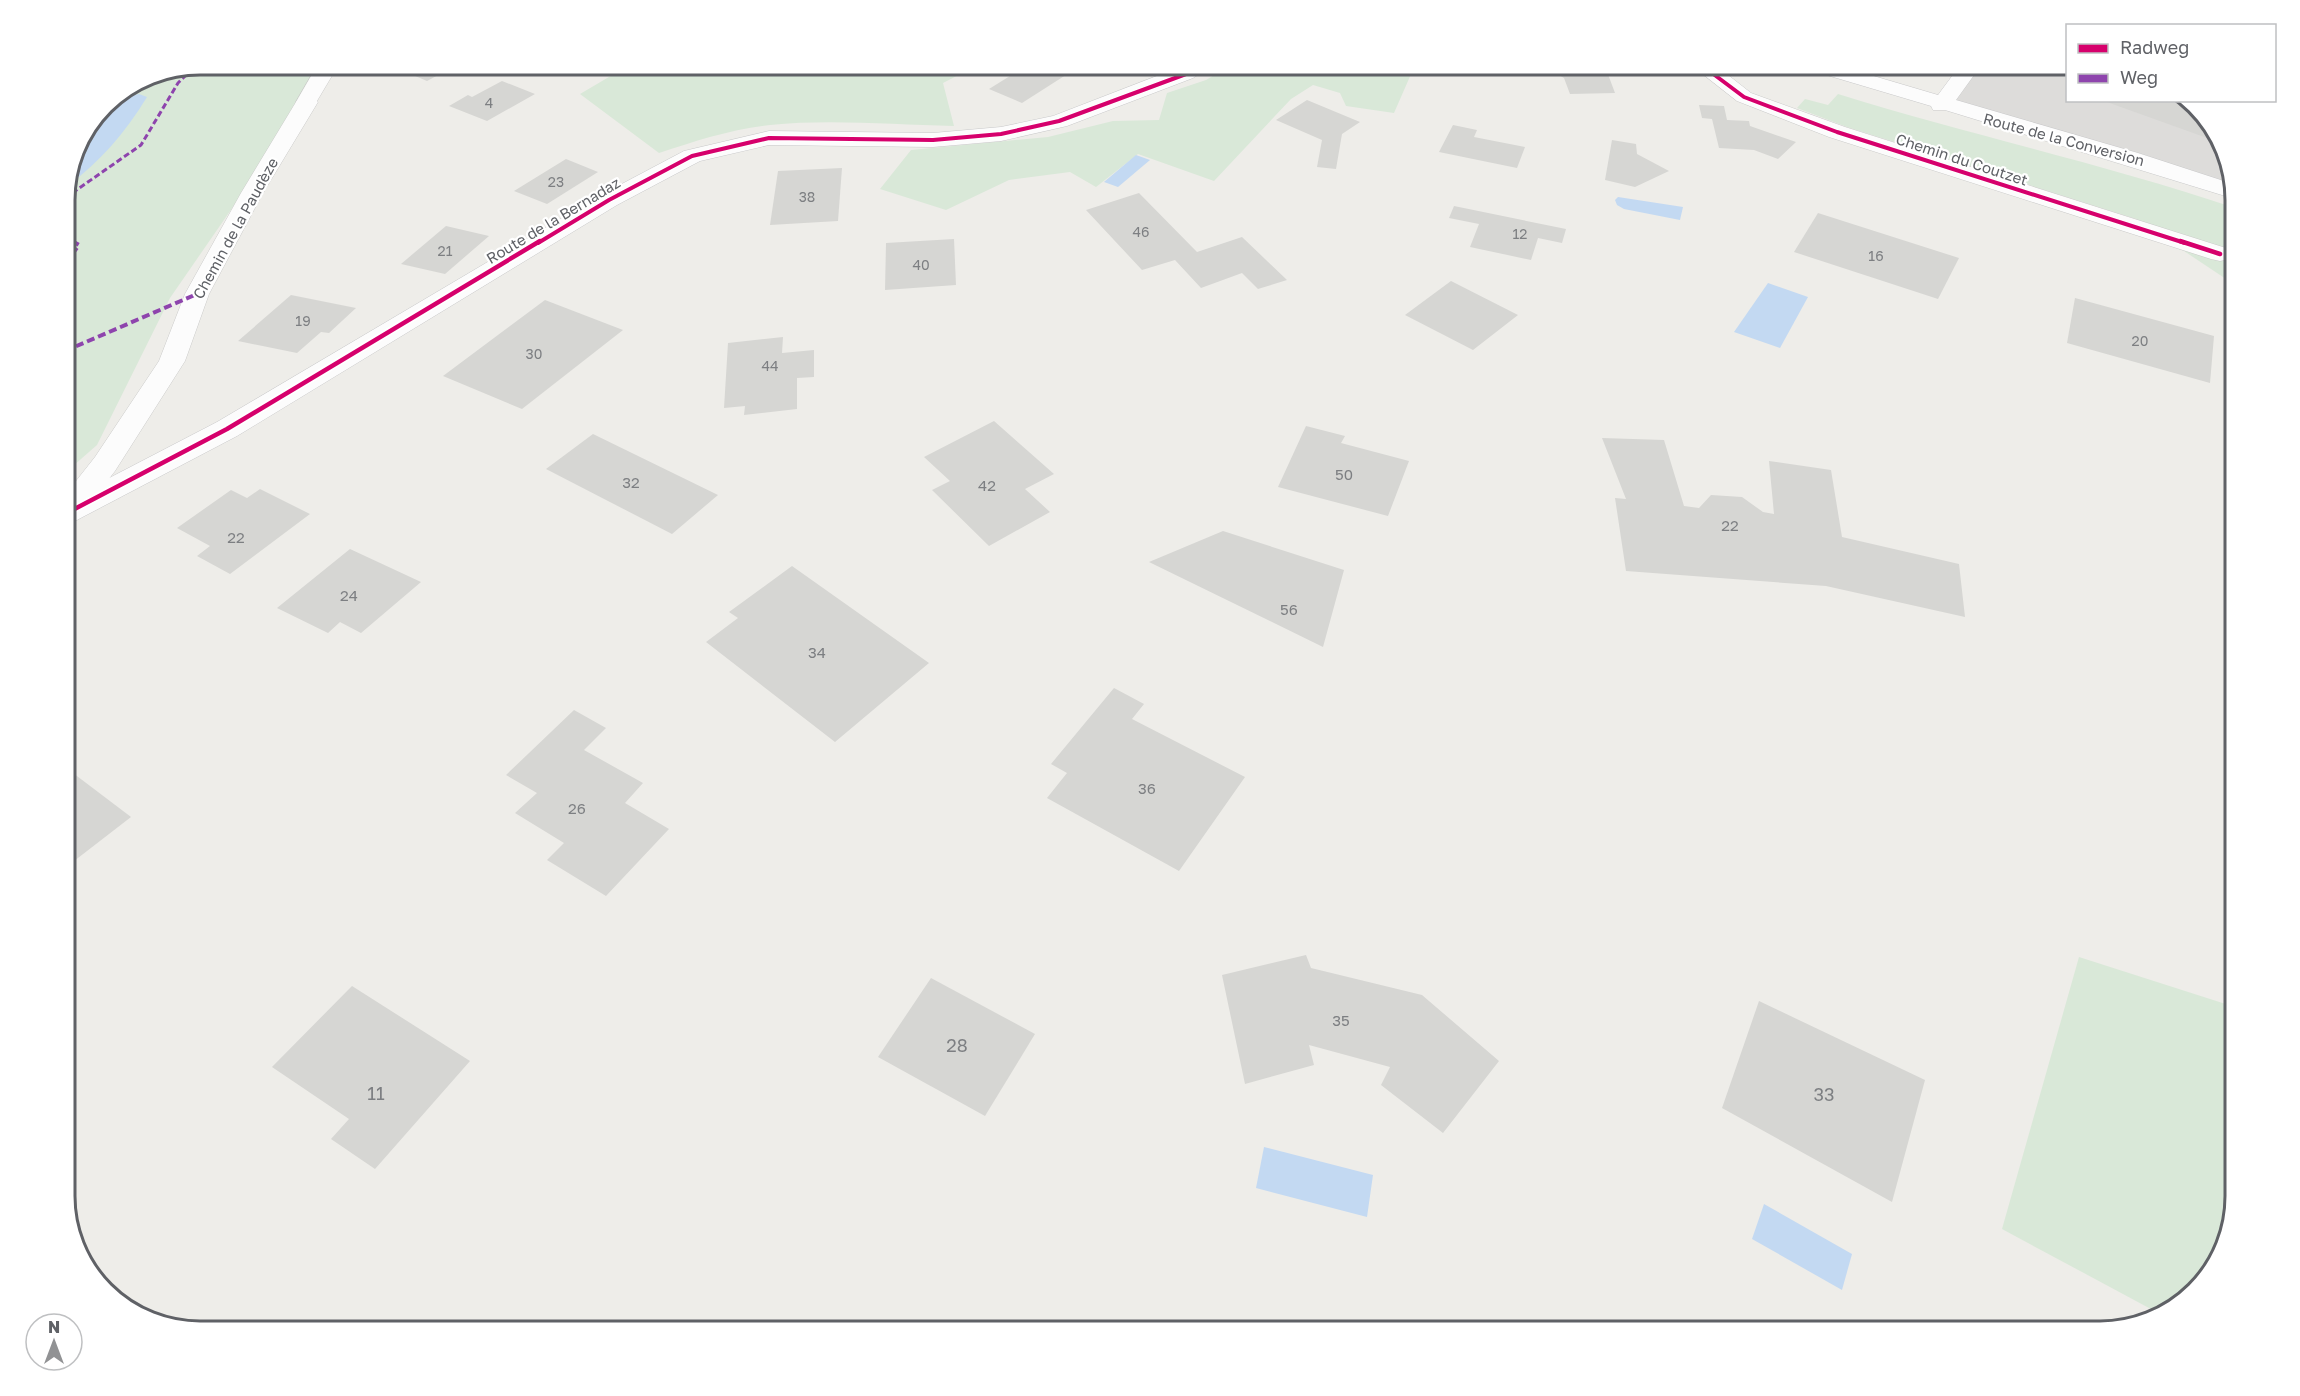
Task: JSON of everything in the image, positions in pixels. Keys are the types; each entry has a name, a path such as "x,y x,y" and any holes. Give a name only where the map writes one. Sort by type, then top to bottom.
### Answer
{"street":[{"name":"Chemin de la Paudèze","path":"75,502 105,464 172,361 197,294 252,193 323,75"},
{"name":"Route de la Bernadaz","path":"75,508 227,429 609,200 692,156 769,138 933,140 1001,134 1059,121 1183,75"},
{"name":"Chemin du Coutzet","path":"1717,75 1744,97 1837,132 2220,254"},
{"name":"Route de la Conversion","path":"1845,75 1941,105 2163,166 2225,188"},
{"path":"1941,105 1964,75"}],"shaded area":[{"path":"1966,75 2066,75 2066,102 2177,102 2189,111 2208,137 2216,152 2225,188 2163,166 1941,105"}],"green space":[{"path":"200,75 316,75 302,107 170,298 97,445 75,464 75,191 79,167 96,130 117,106 144,88 167,79"},
{"path":"612,75 959,75 943,83 954,126 839,122 770,125 728,132 659,153 580,94"},
{"path":"1214,75 1411,75 1394,113 1346,106 1340,93 1313,85 1291,99 1214,181 1138,154 1096,187 1070,172 1009,180 946,210 880,189 911,150 1048,137 1113,121 1159,120 1167,93"},
{"path":"1838,94 2137,177 2225,205 2225,278 2136,219 1847,127 1797,108 1805,99 1828,105"},
{"path":"2079,957 2225,1004 2224,1213 2216,1244 2189,1285 2152,1310 2002,1229"}],"water":[{"path":"139,94 147,97 121,135 101,157 77,178 88,144 96,130 117,106"},
{"path":"1136,155 1150,160 1118,187 1104,182"},
{"path":"1618,197 1683,207 1680,220 1624,209 1617,205 1615,200"},
{"path":"1768,283 1808,297 1780,348 1734,332"},
{"path":"1264,1147 1373,1175 1367,1217 1256,1188"},
{"path":"1764,1204 1852,1254 1842,1290 1752,1239"}],"building":[{"path":"413,75 438,75 427,81"},
{"path":"1011,75 1066,75 1022,103 989,89"},
{"path":"1559,75 1608,75 1615,93 1570,94 1564,78"},
{"path":"502,81 535,94 487,121 449,106 468,95 472,97"},
{"path":"1307,100 1360,122 1342,134 1336,169 1317,167 1322,140 1276,120"},
{"path":"2107,102 2177,102 2189,111 2209,139"},
{"path":"1699,105 1724,106 1727,120 1749,121 1750,126 1796,142 1778,159 1754,150 1719,148 1712,119 1702,118"},
{"path":"1453,125 1477,130 1474,137 1525,147 1517,168 1439,152"},
{"path":"1612,140 1636,144 1637,154 1669,171 1635,187 1605,180"},
{"path":"566,159 598,172 547,204 514,191"},
{"path":"842,168 838,221 770,225 778,171"},
{"path":"1139,193 1197,252 1242,237 1287,280 1258,289 1242,273 1201,288 1175,260 1142,270 1086,210"},
{"path":"1454,206 1566,229 1562,243 1538,238 1531,260 1470,247 1479,224 1449,218"},
{"path":"1818,213 1959,258 1938,299 1794,252"},
{"path":"446,226 489,236 445,274 401,264"},
{"path":"954,239 956,285 885,290 886,243"},
{"path":"1451,281 1518,315 1473,350 1405,315"},
{"path":"291,295 356,308 329,333 321,332 297,353 238,341"},
{"path":"2075,298 2214,336 2210,383 2067,343"},
{"path":"545,300 623,330 522,409 443,376"},
{"path":"783,337 782,353 814,350 814,377 797,378 797,409 744,415 745,406 724,408 728,343"},
{"path":"994,421 1054,474 1025,489 1050,512 989,546 932,490 950,481 924,457"},
{"path":"1306,426 1345,436 1341,443 1409,461 1388,516 1278,487"},
{"path":"593,434 718,495 672,534 546,469"},
{"path":"1602,438 1664,440 1684,506 1699,508 1711,495 1742,497 1763,512 1774,514 1769,461 1831,470 1842,537 1959,564 1965,617 1826,586 1626,571 1615,498 1626,499"},
{"path":"260,489 310,514 230,574 197,556 210,546 177,528 231,490 247,498"},
{"path":"1223,531 1344,570 1323,647 1149,562"},
{"path":"350,549 421,582 361,633 340,622 328,633 277,608"},
{"path":"792,566 929,663 835,742 706,642 738,618 729,612"},
{"path":"1114,688 1144,704 1132,719 1245,777 1179,871 1047,798 1067,773 1051,764"},
{"path":"574,710 606,728 584,750 643,783 625,803 669,829 606,896 547,860 564,843 515,813 537,793 506,775"},
{"path":"75,775 131,817 75,860"},
{"path":"1306,955 1311,968 1422,995 1499,1061 1443,1133 1381,1085 1390,1067 1309,1045 1314,1065 1245,1084 1222,975"},
{"path":"931,978 1035,1034 985,1116 878,1057"},
{"path":"352,986 470,1061 375,1169 331,1139 349,1119 272,1067"},
{"path":"1759,1001 1925,1080 1892,1202 1722,1108"}],"marked path":[{"path":"75,191 141,145 178,83 185,76"},
{"path":"75,243 79,245 75,250"},
{"path":"75,347 197,294"}],"cycle path":[{"path":"75,509 227,429 609,200 692,156 769,138 933,140 1001,134 1059,121 1183,75"},
{"path":"1715,75 1744,97 1837,132 2220,254"}]}
